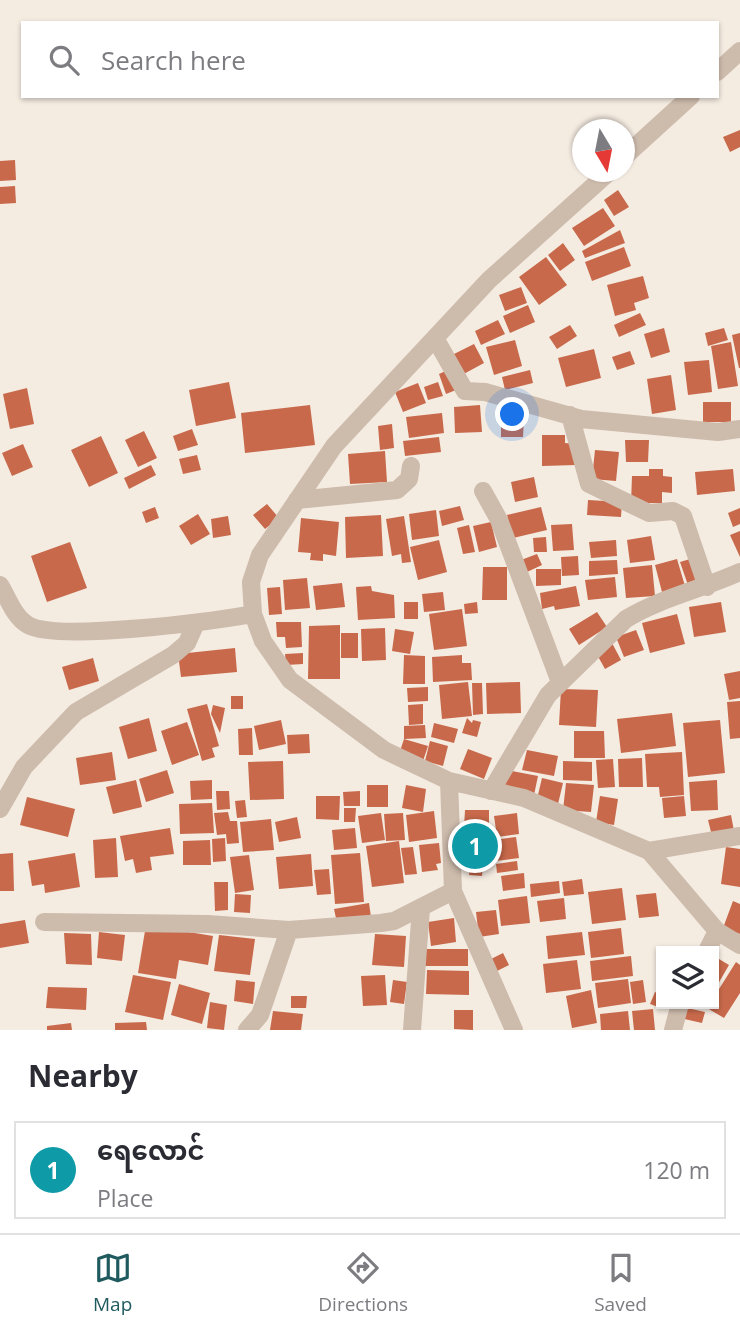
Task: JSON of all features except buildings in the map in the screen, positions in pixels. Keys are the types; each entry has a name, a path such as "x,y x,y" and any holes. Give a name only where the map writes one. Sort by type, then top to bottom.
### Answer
{"street":[{"path":"719,70 740,51"},
{"path":"635,148 689,98"},
{"path":"598,182 489,280 334,446 260,555 251,582 253,614 262,642 290,680 384,750 449,781 524,798 649,851 717,930 740,945"},
{"path":"435,338 466,391 485,392 570,415 718,432 740,429"},
{"path":"570,415 589,484 649,513 673,511 684,516 707,587"},
{"path":"297,500 397,490 409,479 411,466"},
{"path":"483,491 499,520 560,682"},
{"path":"491,790 560,682 626,619 640,610 707,587 740,572"},
{"path":"0,585 18,617 40,629 194,625 253,614"},
{"path":"0,808 24,767 76,712 173,655 187,643 194,625"},
{"path":"449,781 453,891 514,1030"},
{"path":"649,851 740,836"},
{"path":"44,922 208,925 289,930 394,921 453,891"},
{"path":"412,1030 421,908"},
{"path":"251,1029 260,1015 289,930"},
{"path":"709,946 717,930"},
{"path":"673,1030 679,1009"}],"place":[{"name":"ရေလောင်","path":"475,846"}]}
